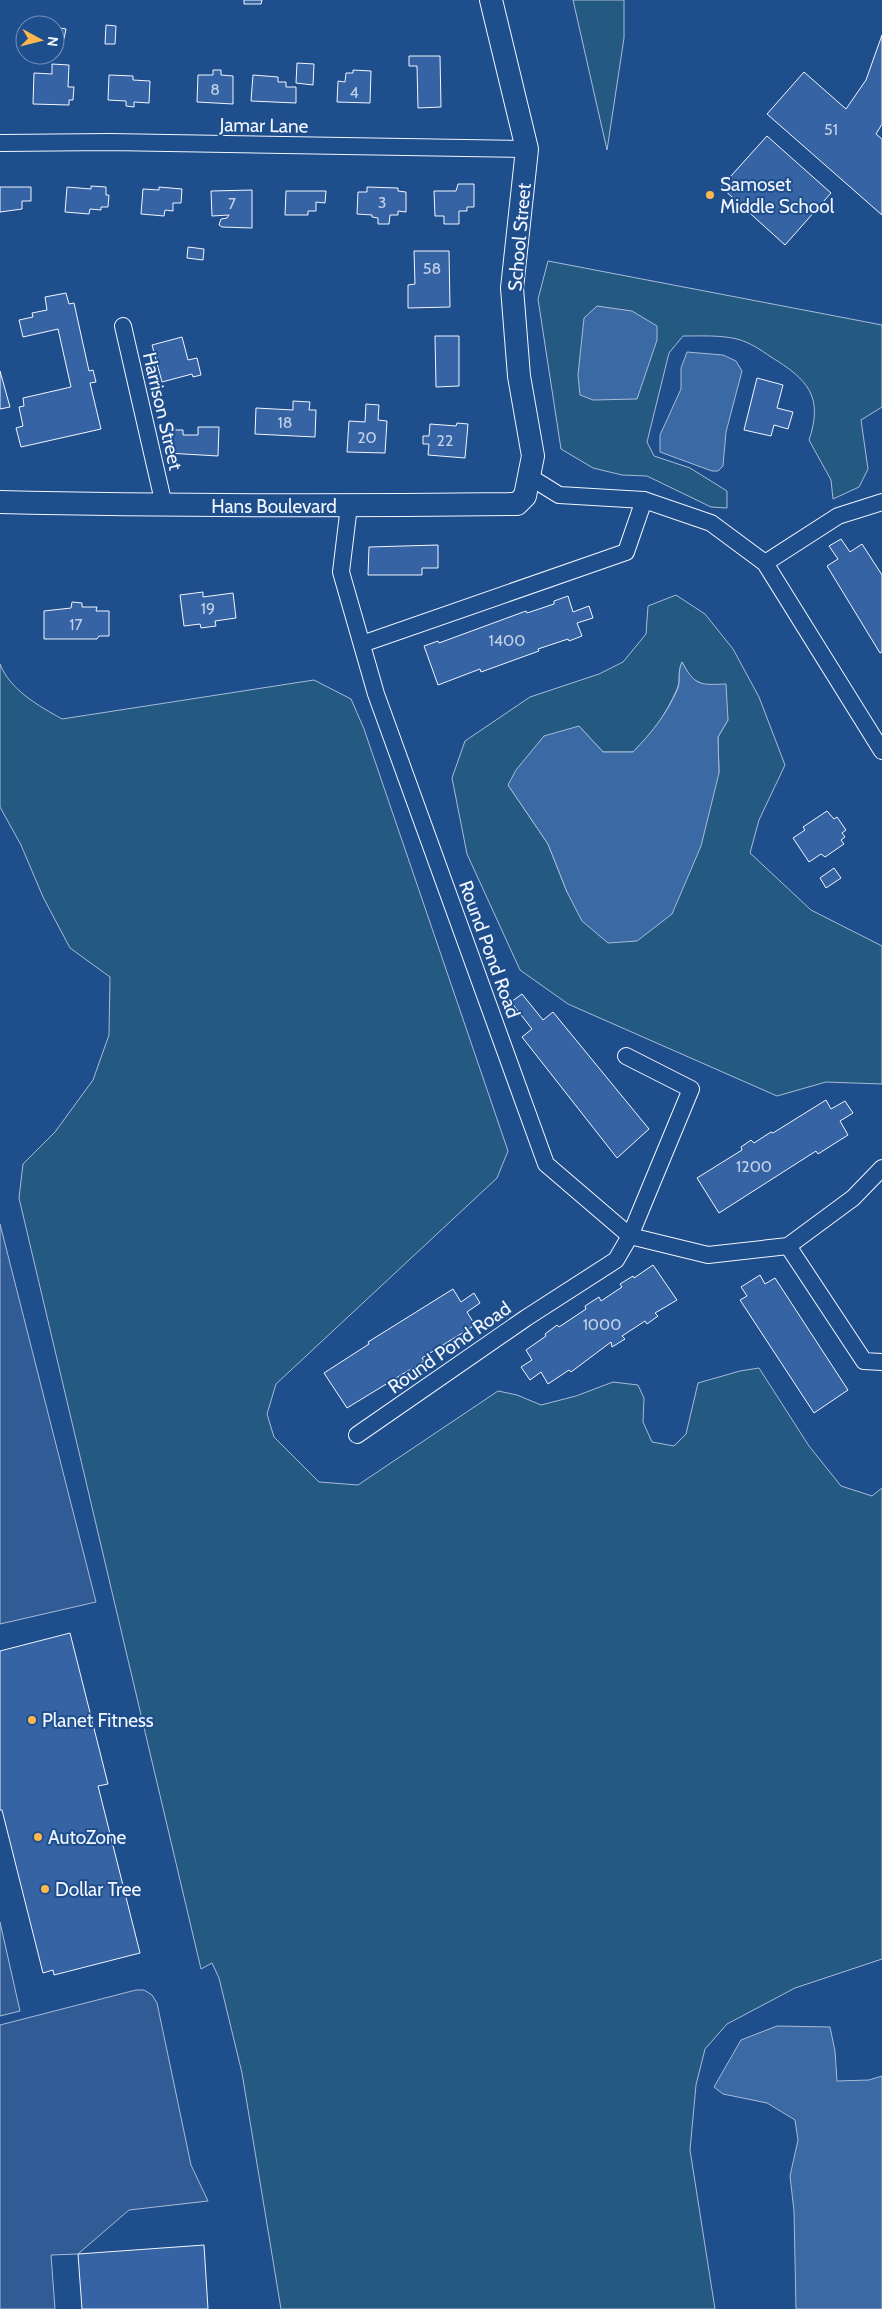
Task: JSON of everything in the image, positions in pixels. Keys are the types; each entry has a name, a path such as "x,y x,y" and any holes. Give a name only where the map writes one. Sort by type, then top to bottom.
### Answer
{"street":[{"name":"School Street","path":"491,0 527,149 512,288 519,376 533,456 530,477"},
{"name":"Jamar Lane","path":"0,143 110,142 527,149"},
{"name":"Harrison Street","path":"123,326 164,506"},
{"path":"530,477 559,495 644,500 711,523 765,563 880,744"},
{"name":"Hans Boulevard","path":"0,502 164,506 516,504 525,496 530,477"},
{"path":"362,644 626,552 644,500"},
{"path":"765,563 838,516 882,502"},
{"name":"Round Pond Road","path":"348,506 341,572 376,694 546,1164 630,1236 700,1255 788,1246"},
{"name":"Round Pond Road","path":"357,1435 526,1318 616,1260 630,1236 691,1089 626,1056"},
{"path":"882,1168 853,1198 788,1246 864,1361 882,1362"}],"shaded area":[{"path":"573,0 624,0 624,38 607,150"},
{"path":"548,261 882,325 882,407 861,420 868,469 859,487 833,499 831,480 809,440 813,425 813,400 803,381 784,365 755,346 741,340 724,337 683,336 669,353 647,442 654,456 690,468 727,491 727,508 711,507 647,476 622,475 593,468 561,449 538,299"},
{"path":"597,306 632,311 657,326 657,340 637,399 593,400 580,395 578,375 584,318"},
{"path":"687,352 723,355 736,361 742,371 726,432 723,466 718,471 712,471 660,452 660,435 681,389 681,368"},
{"path":"676,595 705,614 733,649 759,697 785,765 759,820 750,853 811,910 882,946 882,1084 826,1082 777,1096 568,1004 520,970 467,854 452,778 465,741 530,697 599,674 623,662 646,634 648,606","holes":["682,662 690,678 705,685 728,720 718,737 719,773 567,892 548,844 508,785 579,726 603,752 633,752 653,730 673,699 678,686"]},
{"path":"682,662 691,676 699,682 704,684 726,684 728,720 718,737 719,773 701,846 672,914 637,941 608,943 582,921 567,892 548,844 508,785 516,770 544,736 579,726 603,752 633,752 653,730 669,706 678,688"},
{"path":"0,664 11,682 18,689 35,703 62,719 314,680 351,699 364,729 508,1151 497,1178 276,1384 267,1414 274,1437 319,1482 358,1485 498,1391 517,1395 541,1405 576,1396 613,1382 638,1385 644,1398 643,1422 652,1442 674,1446 686,1434 698,1383 740,1371 759,1368 809,1446 841,1486 872,1496 882,1488 882,1959 795,1988 727,2024 705,2049 696,2085 690,2150 715,2309 281,2309 242,2073 219,1978 212,1963 201,1969 19,1198 23,1164 55,1132 93,1080 109,1035 110,977 70,948 43,897 21,845 0,807"},
{"path":"0,1224 96,1602 0,1624"},
{"path":"0,1922 20,2011 0,2016"},
{"path":"136,1990 144,1990 152,1995 157,2003 191,2165 208,2201 129,2210 78,2254 51,2255 55,2309 0,2309 0,2025"},
{"path":"777,2026 830,2027 835,2051 837,2081 869,2080 882,2076 882,2309 796,2309 794,2211 790,2176 798,2140 795,2120 767,2103 723,2094 714,2087 741,2040"}],"building":[{"path":"244,0 262,0 261,4 244,4"},
{"path":"106,25 116,26 115,44 105,44"},
{"path":"882,35 882,124 876,134 882,139 882,215 767,114 804,72 846,109 866,80"},
{"path":"409,56 440,56 441,107 418,108 417,66 409,66"},
{"path":"297,63 314,64 313,85 296,83"},
{"path":"52,65 69,65 68,87 74,87 73,100 69,100 69,105 33,104 34,73 52,74"},
{"path":"213,70 221,70 221,75 233,76 233,104 197,102 198,75 213,75"},
{"path":"353,70 371,71 370,103 337,102 338,81 345,82 346,73 353,73"},
{"path":"109,75 133,76 133,80 150,81 149,103 134,102 134,107 126,106 126,101 108,100"},
{"path":"253,75 278,77 278,82 286,82 286,87 296,87 296,103 251,101"},
{"path":"767,136 831,193 785,245 721,187"},
{"path":"458,184 474,184 474,207 467,207 467,211 459,211 459,224 444,224 444,216 435,216 434,191 456,191"},
{"path":"91,186 106,187 106,195 109,195 108,207 101,207 101,210 90,209 89,214 65,212 67,187 91,189"},
{"path":"0,187 31,187 31,201 22,201 22,209 0,212"},
{"path":"159,187 182,189 181,203 173,203 173,211 165,210 164,216 141,214 143,189 159,190"},
{"path":"367,187 398,188 398,191 406,192 406,212 398,211 398,215 390,215 389,224 378,224 378,218 372,217 372,215 357,214 358,192 367,192"},
{"path":"252,190 252,228 222,227 219,225 221,219 227,218 229,215 212,216 211,191"},
{"path":"286,191 326,191 325,203 316,202 316,211 308,211 308,215 285,215"},
{"path":"188,247 204,249 203,260 187,258"},
{"path":"414,251 449,251 450,307 408,308 408,285 415,284"},
{"path":"66,293 69,304 74,303 89,371 93,370 96,382 90,383 101,429 21,447 16,428 23,426 19,407 24,406 23,398 71,387 58,329 23,337 19,320 33,317 32,313 47,310 45,297"},
{"path":"435,336 459,336 459,386 436,387"},
{"path":"182,337 188,360 197,358 201,375 193,377 192,374 162,382 152,345"},
{"path":"0,371 10,407 0,409"},
{"path":"757,378 783,385 777,408 793,412 788,429 774,425 771,436 744,430"},
{"path":"293,401 310,402 309,410 316,410 315,437 255,434 256,408 293,410"},
{"path":"366,404 379,405 378,420 387,421 385,453 347,452 349,421 365,422"},
{"path":"457,423 468,424 465,458 428,455 429,444 423,444 423,436 429,436 430,424 456,426"},
{"path":"198,427 219,427 218,456 167,453 167,430 183,430 183,435 198,435"},
{"path":"841,539 850,552 862,544 882,575 882,652 880,653 827,566 838,559 829,546"},
{"path":"438,545 438,568 422,568 422,575 368,575 369,547"},
{"path":"203,592 203,597 233,593 236,618 215,621 216,626 201,628 200,624 184,626 180,595"},
{"path":"568,596 573,612 589,606 593,618 577,623 582,636 538,649 539,651 481,672 480,669 438,685 424,646 438,641 439,643 526,611 527,613 554,604 554,601"},
{"path":"72,602 82,603 82,607 97,607 96,611 109,611 109,636 99,636 97,639 44,639 44,611 71,608"},
{"path":"827,811 834,819 837,817 846,830 842,833 845,837 841,840 844,844 825,857 821,854 809,862 793,838 805,830 803,827"},
{"path":"834,868 841,878 826,888 820,878"},
{"path":"522,994 543,1020 553,1012 649,1129 617,1158 522,1037 532,1029 511,1002"},
{"path":"826,1100 831,1109 845,1101 853,1113 840,1121 848,1135 818,1154 816,1151 719,1213 697,1178 742,1150 741,1147 751,1140 754,1143 771,1132 773,1133"},
{"path":"653,1265 677,1300 655,1313 658,1316 647,1324 645,1321 622,1336 625,1339 612,1347 611,1342 571,1372 569,1370 548,1384 541,1372 530,1380 521,1367 532,1360 526,1350 546,1336 545,1334 557,1325 559,1327 586,1309 585,1306 599,1297 601,1301 622,1287 620,1284 633,1276 634,1278"},
{"path":"760,1275 765,1284 775,1278 848,1390 814,1413 740,1300 747,1296 741,1287"},
{"path":"453,1289 461,1302 474,1293 480,1303 467,1312 475,1325 422,1358 424,1361 347,1408 324,1373 369,1344 368,1342"},
{"path":"70,1633 108,1784 98,1786 140,1953 54,1975 53,1970 43,1973 2,1810 0,1810 0,1651"},
{"path":"204,2245 208,2309 82,2309 78,2254"}],"place":[{"name":"Samoset Middle School","path":"710,195"},
{"name":"Planet Fitness","path":"32,1720"},
{"name":"AutoZone","path":"38,1837"},
{"name":"Dollar Tree","path":"45,1889"}]}
